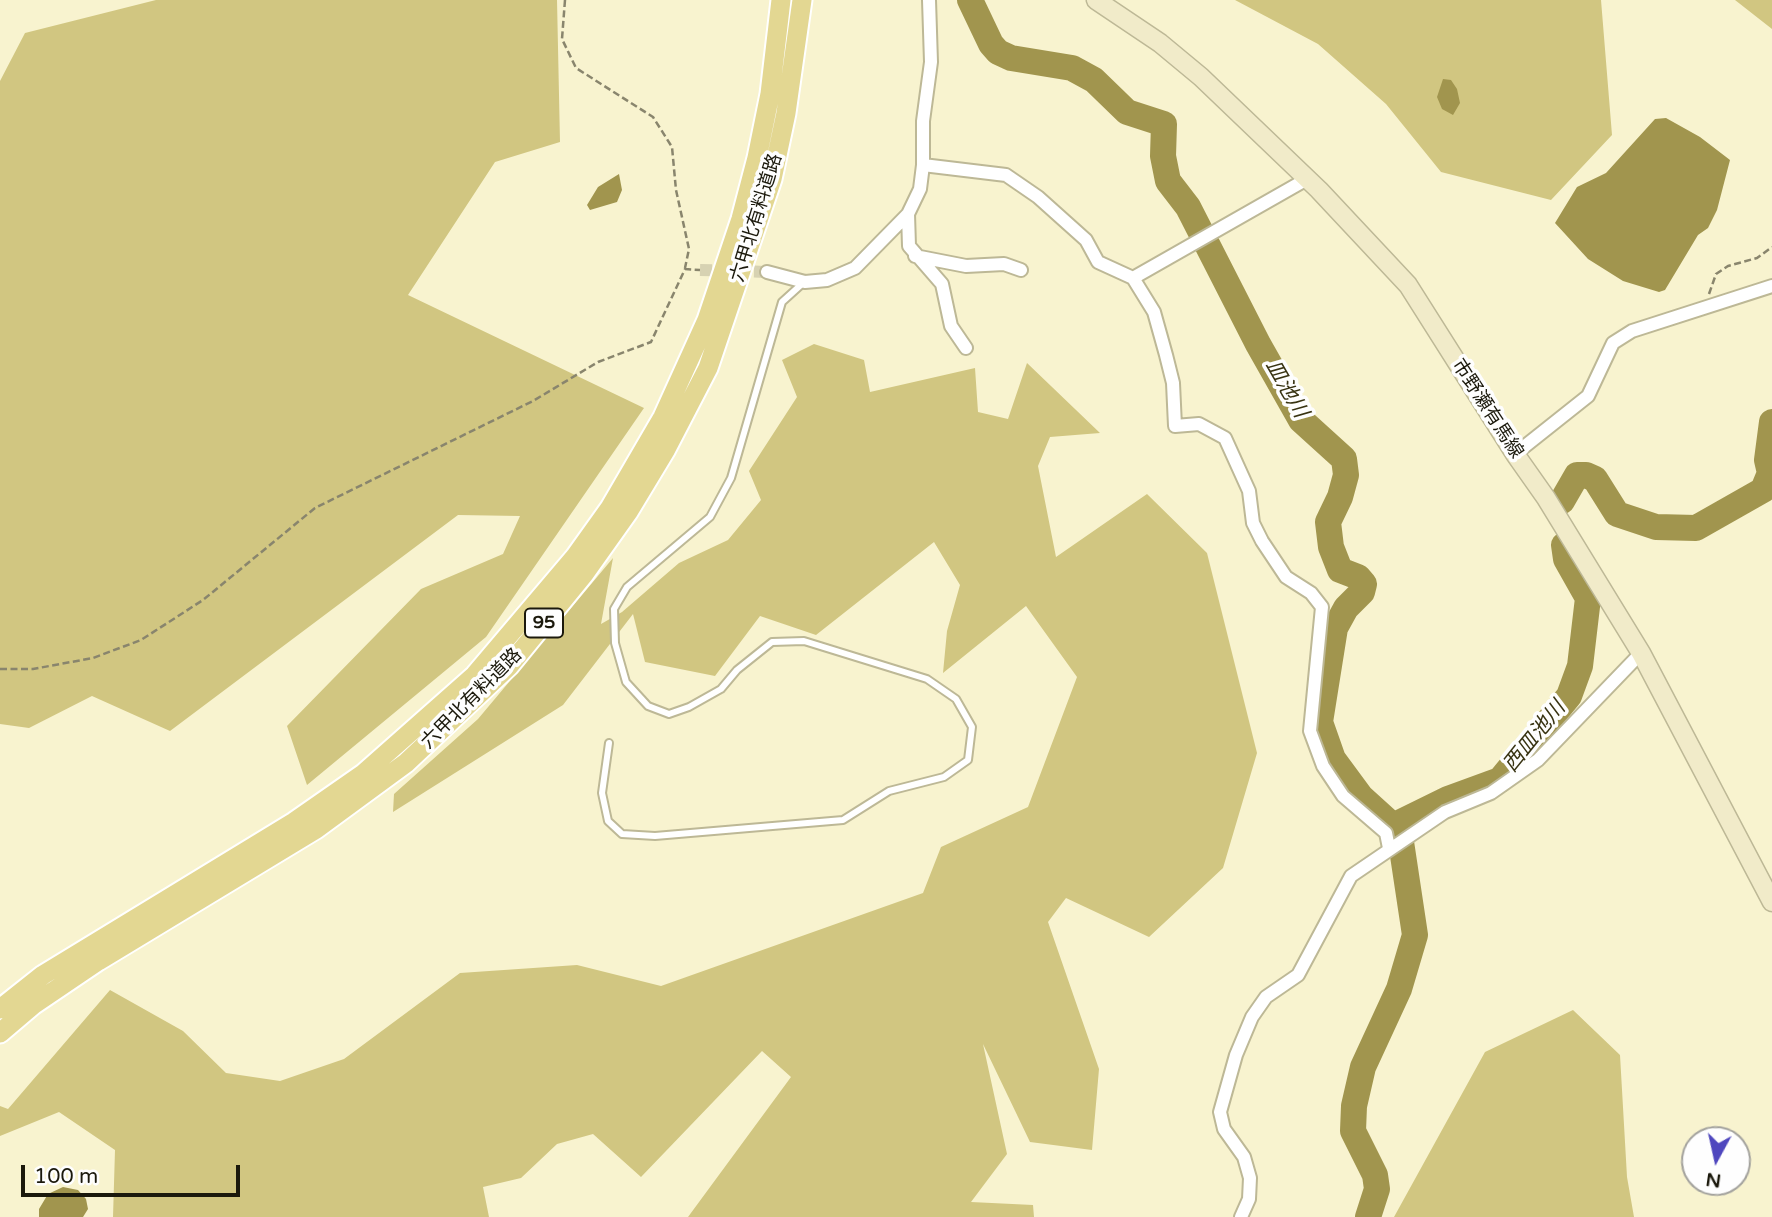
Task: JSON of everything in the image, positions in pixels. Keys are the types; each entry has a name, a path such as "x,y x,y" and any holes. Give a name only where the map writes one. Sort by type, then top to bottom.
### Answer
{"main road":[{"name":"六甲北有料道路","path":"0,1009 54,968 294,822 363,774 475,675 575,557 610,508 663,417 707,320 741,219 757,158 771,94 781,0"},
{"name":"六甲北有料道路","path":"0,1033 33,1005 87,968 316,829 406,763 509,666 584,574 628,512 666,449 708,368 772,179 786,113 802,0"},
{"name":"市野瀬有馬線","path":"1096,0 1160,43 1201,77 1307,179 1408,285 1546,498 1641,653 1772,902"}],"street":[{"path":"767,272 805,282 827,280 855,268 908,214 920,189 923,165 923,121 930,62 929,0"},
{"path":"923,165 1006,175 1038,198 1086,240 1098,262 1133,278 1154,312 1167,355 1173,383 1175,426 1199,424 1225,438 1250,491 1253,523 1262,541 1286,577 1311,593 1322,607 1310,731 1323,766 1343,796 1386,833 1391,847"},
{"path":"1133,278 1307,179"},
{"path":"908,214 909,246 942,284 951,327 966,348"},
{"path":"915,256 966,266 1004,264 1021,270"},
{"path":"1515,454 1588,396 1613,343 1632,331 1772,286"},
{"path":"1241,1217 1249,1199 1250,1178 1244,1157 1224,1129 1220,1112 1236,1055 1252,1017 1266,997 1298,975 1351,876 1445,812 1490,793 1538,760 1641,653"}],"lane":[{"path":"609,743 602,793 608,821 622,834 655,836 842,820 889,791 944,777 968,760 972,727 956,699 927,679 804,641 772,642 745,662 721,689 689,707 669,714 648,706 626,682 615,643 614,609 627,587 710,517 732,478 782,302 793,289 805,282"}],"path":[{"path":"0,669 33,669 93,658 141,640 203,600 315,508 533,401 598,362 651,342 685,269 689,249 676,190 672,147 653,117 576,68 562,39 565,0"},
{"path":"1706,308 1716,274 1728,266 1757,258 1772,247"},
{"path":"685,269 701,270"}],"shaded area":[{"path":"156,0 557,0 560,142 495,162 408,295 644,408 486,637 307,785 287,726 421,589 503,554 520,516 458,515 170,731 92,696 29,728 0,724 0,81 25,33"},
{"path":"1235,0 1601,0 1612,135 1551,200 1441,172 1386,104 1318,44"},
{"path":"1735,0 1772,0 1772,29"},
{"path":"1443,79 1451,80 1457,89 1460,103 1453,115 1442,109 1437,97"},
{"path":"1666,118 1700,137 1730,160 1717,210 1708,228 1698,235 1665,290 1659,292 1623,281 1588,259 1555,223 1577,187 1606,173 1655,119"},
{"path":"619,174 622,190 617,202 590,210 587,205 598,187"},
{"path":"814,344 864,360 870,392 975,368 978,412 1008,419 1027,363 1100,433 1050,437 1038,466 1056,557 1147,494 1207,553 1257,753 1223,868 1149,937 1066,898 1048,922 1099,1069 1092,1150 1030,1142 983,1044 1007,1154 971,1202 1033,1205 1034,1217 688,1217 791,1077 762,1051 641,1177 593,1134 557,1144 521,1178 483,1187 489,1217 113,1217 115,1150 59,1112 0,1136 0,1106 8,1109 110,990 183,1031 226,1073 280,1081 344,1059 460,973 577,965 661,986 923,893 941,847 1028,807 1077,677 1026,606 943,673 947,631 960,585 934,542 816,635 760,616 715,676 645,662 633,614 563,705 393,812 394,794 478,719 613,558 601,624 622,612 679,563 728,540 761,500 749,471 797,397 782,360"},
{"path":"1573,1010 1620,1055 1627,1177 1634,1217 1394,1217 1485,1052"},
{"path":"63,1187 78,1190 86,1199 88,1209 83,1217 39,1217 39,1209 48,1194"}],"waterway":[{"name":"皿池川","path":"970,0 991,44 998,52 1011,58 1072,68 1094,80 1127,112 1164,124 1163,156 1168,181 1188,207 1258,344 1301,420 1344,459 1346,475 1340,497 1328,522 1331,547 1340,570 1358,577 1364,584 1362,592 1346,608 1335,628 1320,722 1333,759 1361,797 1393,826 1401,842 1415,935 1399,989 1363,1067 1354,1106 1353,1131 1375,1175 1377,1189 1368,1217"},
{"name":"西皿池川","path":"1562,501 1577,475 1586,475 1595,479 1617,514 1656,527 1696,528 1763,490 1770,473 1767,460 1772,422"},
{"name":"西皿池川","path":"1393,826 1448,799 1500,780 1569,696 1580,666 1588,598 1566,559 1564,545"}],"tunnel":[{"path":"700,270 767,272"}]}
